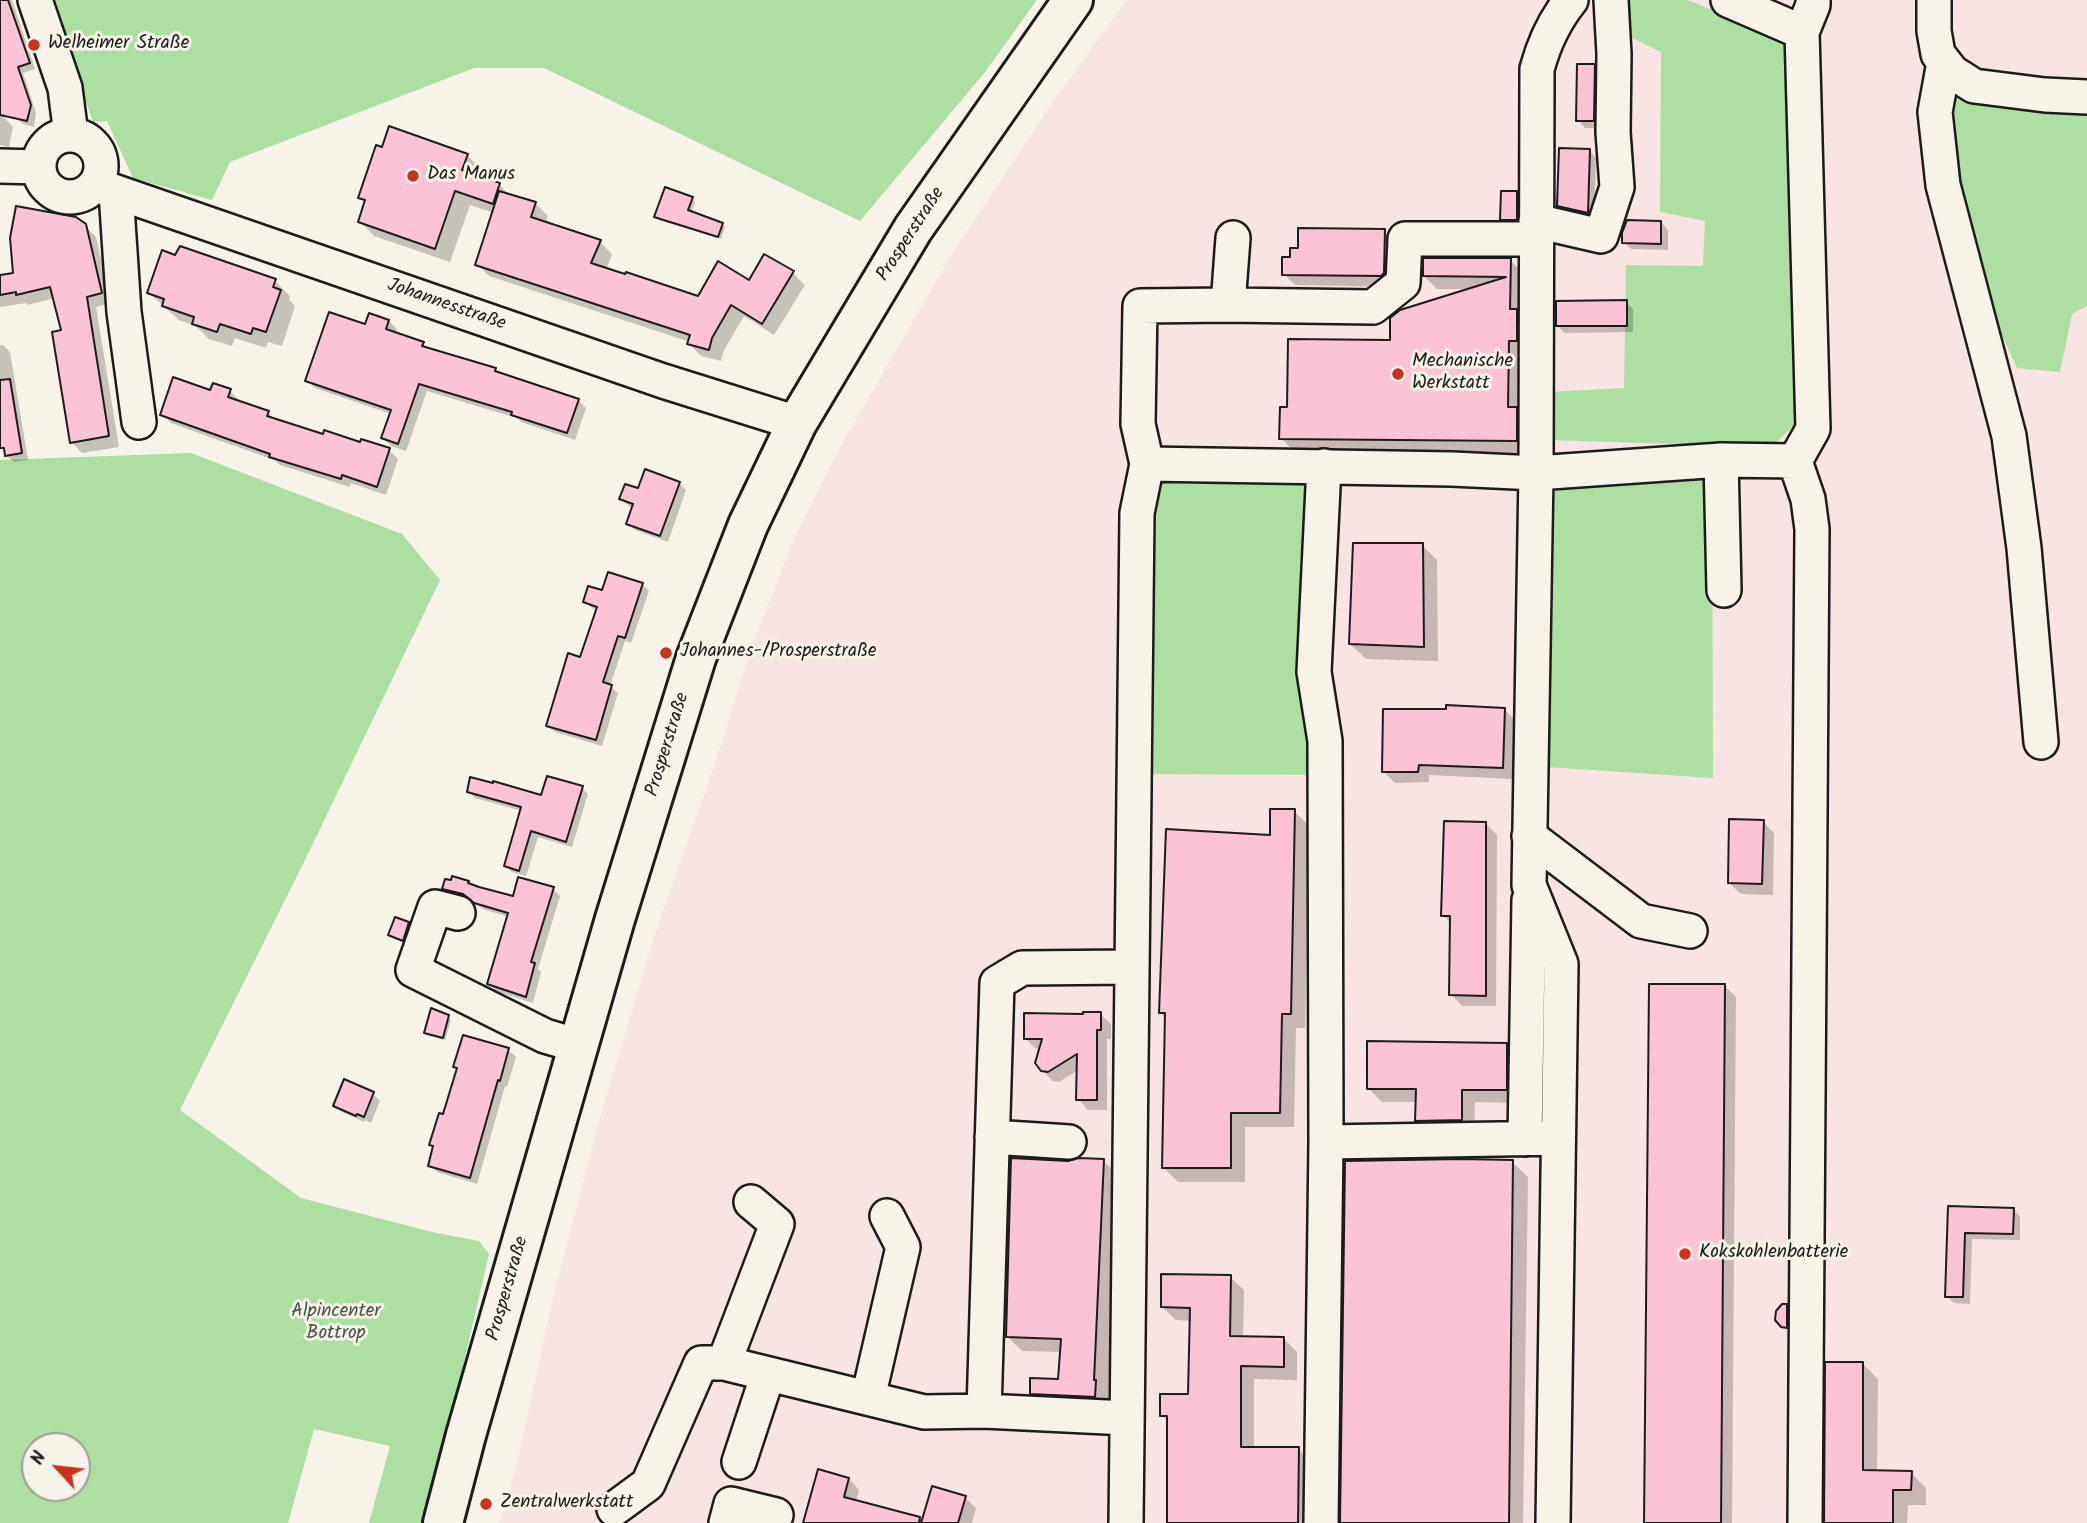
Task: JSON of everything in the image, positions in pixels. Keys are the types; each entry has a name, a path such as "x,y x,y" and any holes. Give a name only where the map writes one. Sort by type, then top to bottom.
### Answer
{"main road":[{"name":"Prosperstraße","path":"443,1523 615,919 695,658 748,525 797,423 913,229 1073,0"}],"street":[{"path":"35,0 65,88 71,135"},
{"path":"1525,1139 1536,473 1537,69 1543,46 1561,13 1572,0"},
{"path":"1126,1523 1137,513 1147,464 1138,424 1140,306 1373,307 1404,283 1405,239 1536,230 1601,236 1617,187 1611,0"},
{"path":"1728,0 1802,32"},
{"path":"1805,1523 1812,529 1808,499 1795,461 1813,429 1802,32 1813,0"},
{"path":"1934,0 1934,31 1938,54 1952,72 1974,86 2087,97"},
{"path":"1944,62 1935,112 1943,185 2009,436 2024,548 2041,741"},
{"path":"106,189 80,197 61,197 45,185 38,167 41,154 48,144 58,137 71,135 92,143 99,152 101,175 106,189 139,422"},
{"path":"0,166 38,167"},
{"name":"Johannesstraße","path":"106,189 637,372 797,423"},
{"path":"1228,305 1233,238"},
{"path":"1147,464 1536,473 1721,460 1795,461"},
{"path":"1721,460 1724,590"},
{"path":"1321,1523 1326,1142 1325,741 1314,672 1324,466"},
{"path":"1529,836 1641,920 1690,931"},
{"path":"1529,885 1561,964 1553,1523"},
{"path":"458,914 435,907 413,970 545,1036 579,1046"},
{"path":"984,1411 997,983 1022,968 1132,967"},
{"path":"992,1138 1069,1142"},
{"path":"1326,1142 1558,1138"},
{"path":"724,1363 778,1224 751,1202"},
{"path":"868,1398 903,1247 887,1216"},
{"path":"614,1509 648,1485 701,1363 724,1363 924,1412 984,1411 1127,1418"},
{"path":"739,1462 768,1374"},
{"path":"726,1523 731,1504 776,1515"}],"shaded area":[{"path":"1127,0 2087,0 2087,1523 499,1523 517,1464 554,1294 602,1111 655,934 714,767 753,643 794,539 842,444 952,254 1057,96"}],"green space":[{"path":"51,0 1037,0 985,72 860,221 544,68 474,68 230,162 212,200 133,178 107,121 93,122"},
{"path":"1626,0 1687,0 1795,41 1805,415 1771,447 1549,440 1549,392 1624,388 1626,265 1703,266 1705,221 1660,212 1661,52 1624,34"},
{"path":"1949,93 2087,108 2087,306 2072,314 2060,372 2017,368 1994,318 1959,180"},
{"name":"Alpincenter Bottrop","path":"191,453 402,534 440,580 305,860 180,1110 301,1198 432,1232 479,1241 489,1254 454,1405 422,1523 369,1523 390,1446 314,1429 288,1523 0,1523 0,460"},
{"path":"1306,470 1310,775 1142,774 1156,471"},
{"path":"1554,471 1712,471 1713,778 1547,767"}],"building":[{"path":"0,0 8,0 30,63 18,67 31,105 27,121 0,115"},
{"path":"1577,64 1595,64 1594,121 1576,121"},
{"name":"Das Manus","path":"389,126 468,154 462,170 500,183 493,204 455,191 435,249 358,222 365,200 358,198 376,145 382,147"},
{"path":"1559,148 1590,149 1588,213 1557,206"},
{"path":"665,187 693,197 688,210 723,223 718,237 654,217"},
{"path":"499,191 536,202 531,217 601,240 591,263 698,296 718,261 749,280 764,254 794,271 762,324 731,305 712,338 709,350 687,344 690,335 475,265"},
{"path":"1501,191 1517,191 1517,220 1500,220"},
{"path":"16,206 76,217 86,224 102,293 87,297 109,436 70,443 52,332 61,330 50,287 16,295 16,292 0,295 0,275 13,273 10,238"},
{"path":"1627,220 1661,221 1661,244 1622,243 1622,233"},
{"path":"1298,228 1385,229 1384,273 1381,276 1282,275 1282,257 1290,257 1290,248 1298,248"},
{"path":"180,246 276,279 273,287 281,290 266,332 253,328 251,334 220,324 217,332 192,324 194,317 162,306 164,299 147,293 162,250 175,255"},
{"path":"1423,258 1511,258 1510,309 1517,309 1517,341 1509,341 1508,407 1517,407 1517,441 1279,439 1280,407 1287,407 1288,339 1390,340 1390,318 1400,310 1506,277 1423,276"},
{"path":"1627,300 1627,326 1556,326 1556,301"},
{"path":"329,312 365,324 369,313 389,320 386,329 424,342 422,346 496,368 495,371 579,399 567,433 511,415 512,412 419,384 398,444 381,438 391,410 305,381"},
{"path":"173,377 210,390 213,383 231,389 228,397 269,411 267,416 323,434 324,430 360,442 361,439 390,448 377,487 342,475 341,479 269,457 270,454 160,415"},
{"path":"10,379 22,453 5,456 4,448 0,448 0,380"},
{"path":"645,469 680,482 660,536 626,524 633,504 619,499 625,484 638,488"},
{"path":"1353,543 1423,543 1424,647 1349,644"},
{"path":"608,572 643,583 625,638 618,636 603,682 612,685 596,740 546,726 568,653 580,657 597,607 583,602 588,586 602,590"},
{"path":"1446,705 1505,708 1503,768 1419,765 1418,772 1382,772 1383,709 1446,709"},
{"path":"547,776 583,786 566,842 531,831 519,871 504,866 521,807 467,792 470,777 541,795"},
{"path":"1270,809 1295,809 1291,1014 1282,1014 1280,1113 1231,1113 1231,1168 1162,1168 1165,1013 1159,1013 1166,829 1270,835"},
{"path":"1729,819 1764,820 1762,884 1728,883"},
{"path":"1444,821 1486,822 1486,996 1449,995 1450,916 1441,916"},
{"path":"452,876 513,896 518,877 554,887 531,962 535,963 526,997 487,984 508,913 474,903 463,894 442,889 445,879 451,880"},
{"path":"395,917 409,922 403,941 388,935"},
{"name":"Kokskohlenbatterie","path":"1649,984 1725,984 1721,1523 1644,1523"},
{"path":"431,1008 449,1015 443,1038 424,1033"},
{"path":"1101,1012 1101,1030 1097,1030 1097,1100 1076,1100 1077,1054 1048,1072 1041,1071 1035,1063 1042,1039 1024,1039 1024,1013"},
{"path":"463,1035 509,1048 470,1178 428,1166 433,1146 429,1145 439,1113 443,1114 457,1068 453,1067"},
{"path":"1367,1041 1507,1043 1507,1090 1462,1090 1462,1120 1415,1121 1416,1089 1367,1089"},
{"path":"344,1079 374,1092 364,1117 333,1106"},
{"path":"1011,1158 1068,1161 1079,1158 1104,1159 1095,1397 1030,1394 1030,1378 1058,1379 1061,1339 1006,1337"},
{"path":"1513,1160 1509,1523 1340,1523 1345,1161"},
{"path":"1948,1206 2014,1208 2013,1234 1965,1233 1963,1297 1945,1297"},
{"path":"1161,1274 1231,1275 1230,1336 1284,1337 1284,1367 1241,1366 1241,1447 1299,1447 1298,1523 1167,1523 1167,1416 1160,1416 1160,1394 1188,1394 1190,1308 1161,1307"},
{"path":"1782,1304 1787,1304 1787,1328 1781,1327 1775,1320 1776,1311"},
{"path":"1825,1362 1863,1362 1863,1470 1912,1471 1911,1490 1893,1490 1893,1523 1824,1523"},
{"path":"818,1469 849,1478 844,1497 920,1517 919,1523 803,1523"},
{"path":"932,1486 966,1496 958,1523 921,1523"}],"place":[{"name":"Welheimer Straße","path":"34,45"},
{"name":"Das Manus","path":"413,176"},
{"name":"Mechanische Werkstatt","path":"1398,374"},
{"name":"Johannes-/Prosperstraße","path":"666,653"},
{"name":"Kokskohlenbatterie","path":"1685,1254"},
{"name":"Zentralwerkstatt","path":"486,1504"}]}
